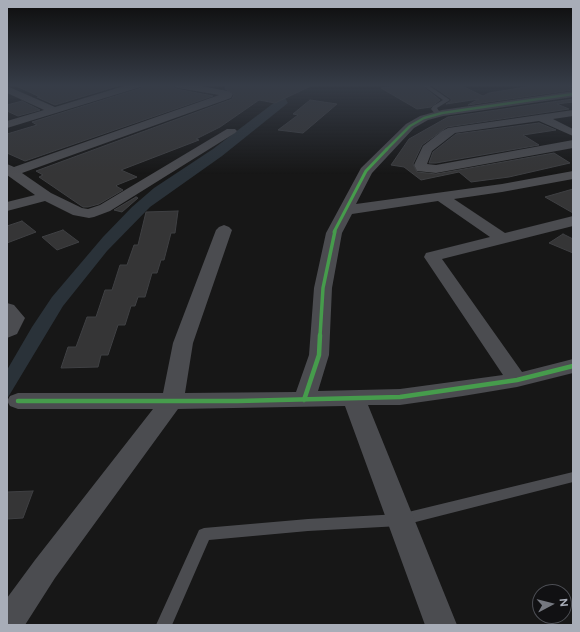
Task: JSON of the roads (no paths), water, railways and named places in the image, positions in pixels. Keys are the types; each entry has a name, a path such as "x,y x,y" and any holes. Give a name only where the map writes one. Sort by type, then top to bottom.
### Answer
{"street":[{"path":"7,125 43,114"},
{"path":"9,170 177,114"},
{"path":"304,400 319,355 323,288 334,233 366,171 410,126 424,118 436,114"},
{"path":"560,114 452,130 446,133 427,149 420,165 422,168 436,169 573,144"},
{"path":"542,118 573,133"},
{"path":"9,170 46,196 83,214 95,213 135,191 231,131"},
{"path":"345,210 441,197 573,175"},
{"path":"7,207 46,196"},
{"path":"441,197 503,239"},
{"path":"516,380 432,257 573,221"},
{"path":"7,624 45,569 172,400 183,344 224,230"},
{"path":"7,309 15,318 10,330 7,332"},
{"path":"18,401 238,401 400,397 463,389 516,380 573,366"},
{"path":"354,399 441,625"}],"lane":[{"path":"164,625 204,534 287,526 400,520 573,477"}]}
